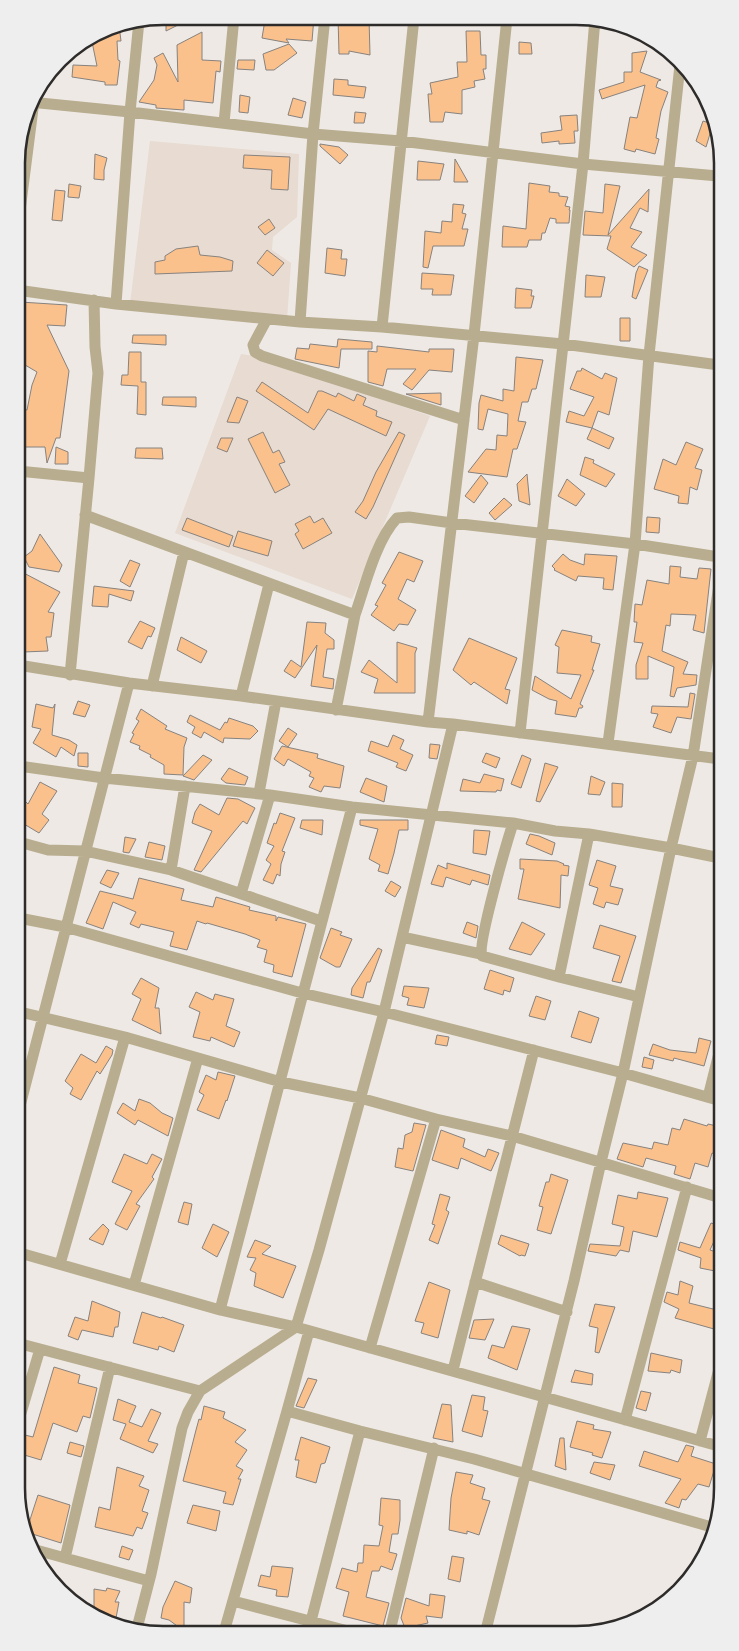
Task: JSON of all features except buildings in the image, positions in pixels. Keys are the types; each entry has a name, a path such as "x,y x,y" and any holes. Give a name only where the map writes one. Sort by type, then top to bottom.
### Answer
{"street":[{"path":"224,124 233,25"},
{"path":"300,322 313,134 324,25"},
{"path":"382,327 413,25"},
{"path":"428,722 474,336 505,25"},
{"path":"520,733 582,164 594,27"},
{"path":"116,304 130,112 138,28"},
{"path":"608,743 635,544 649,355 679,71"},
{"path":"40,100 313,134 401,141 582,164 714,176"},
{"path":"25,166 29,130"},
{"path":"25,291 116,304 267,319 382,327 563,344 714,364"},
{"path":"70,675 98,373 95,347 94,300"},
{"path":"267,319 253,345 255,352 262,356 464,420"},
{"path":"25,472 89,478"},
{"path":"85,515 355,615"},
{"path":"336,710 355,615 374,557 397,518 409,517 635,544 714,556"},
{"path":"152,686 184,552"},
{"path":"241,696 270,584"},
{"path":"487,1626 546,1396 623,1073 671,848 693,756 714,618"},
{"path":"25,666 129,683 241,696 428,722 608,743 714,758"},
{"path":"25,1086 129,683"},
{"path":"240,894 265,794 276,701"},
{"path":"138,1623 182,1428 188,1412 200,1391 296,1327 384,1012 453,724"},
{"path":"25,767 104,778 265,794 352,807 513,823 555,831 589,834 714,857"},
{"path":"171,870 185,786"},
{"path":"220,1310 352,807"},
{"path":"481,954 500,869 513,823"},
{"path":"559,977 589,834"},
{"path":"25,844 48,850 85,851 171,870 321,921"},
{"path":"25,919 66,927 302,993 534,1050 714,1099"},
{"path":"402,937 481,954 482,956 559,977 639,997"},
{"path":"25,1013 125,1037 280,1082 360,1098 436,1119 512,1136 714,1196"},
{"path":"60,1264 125,1037"},
{"path":"453,1370 534,1050"},
{"path":"134,1285 198,1058"},
{"path":"708,1097 714,1073"},
{"path":"370,1348 436,1119"},
{"path":"624,1420 687,1187"},
{"path":"25,1254 220,1310 296,1327 453,1370 714,1445"},
{"path":"475,1282 566,1312"},
{"path":"226,1626 309,1331"},
{"path":"25,1345 200,1391"},
{"path":"25,1400 40,1349"},
{"path":"65,1558 110,1366"},
{"path":"700,1441 714,1388"},
{"path":"287,1411 360,1431 434,1448 708,1526"},
{"path":"311,1621 360,1431"},
{"path":"391,1626 434,1448"},
{"path":"40,1551 149,1581"},
{"path":"233,1601 330,1626"}],"shaded area":[{"path":"150,141 299,154 297,217 273,237 272,250 291,263 287,319 130,304"},
{"path":"241,354 254,356 430,416 352,599 175,533"}]}
